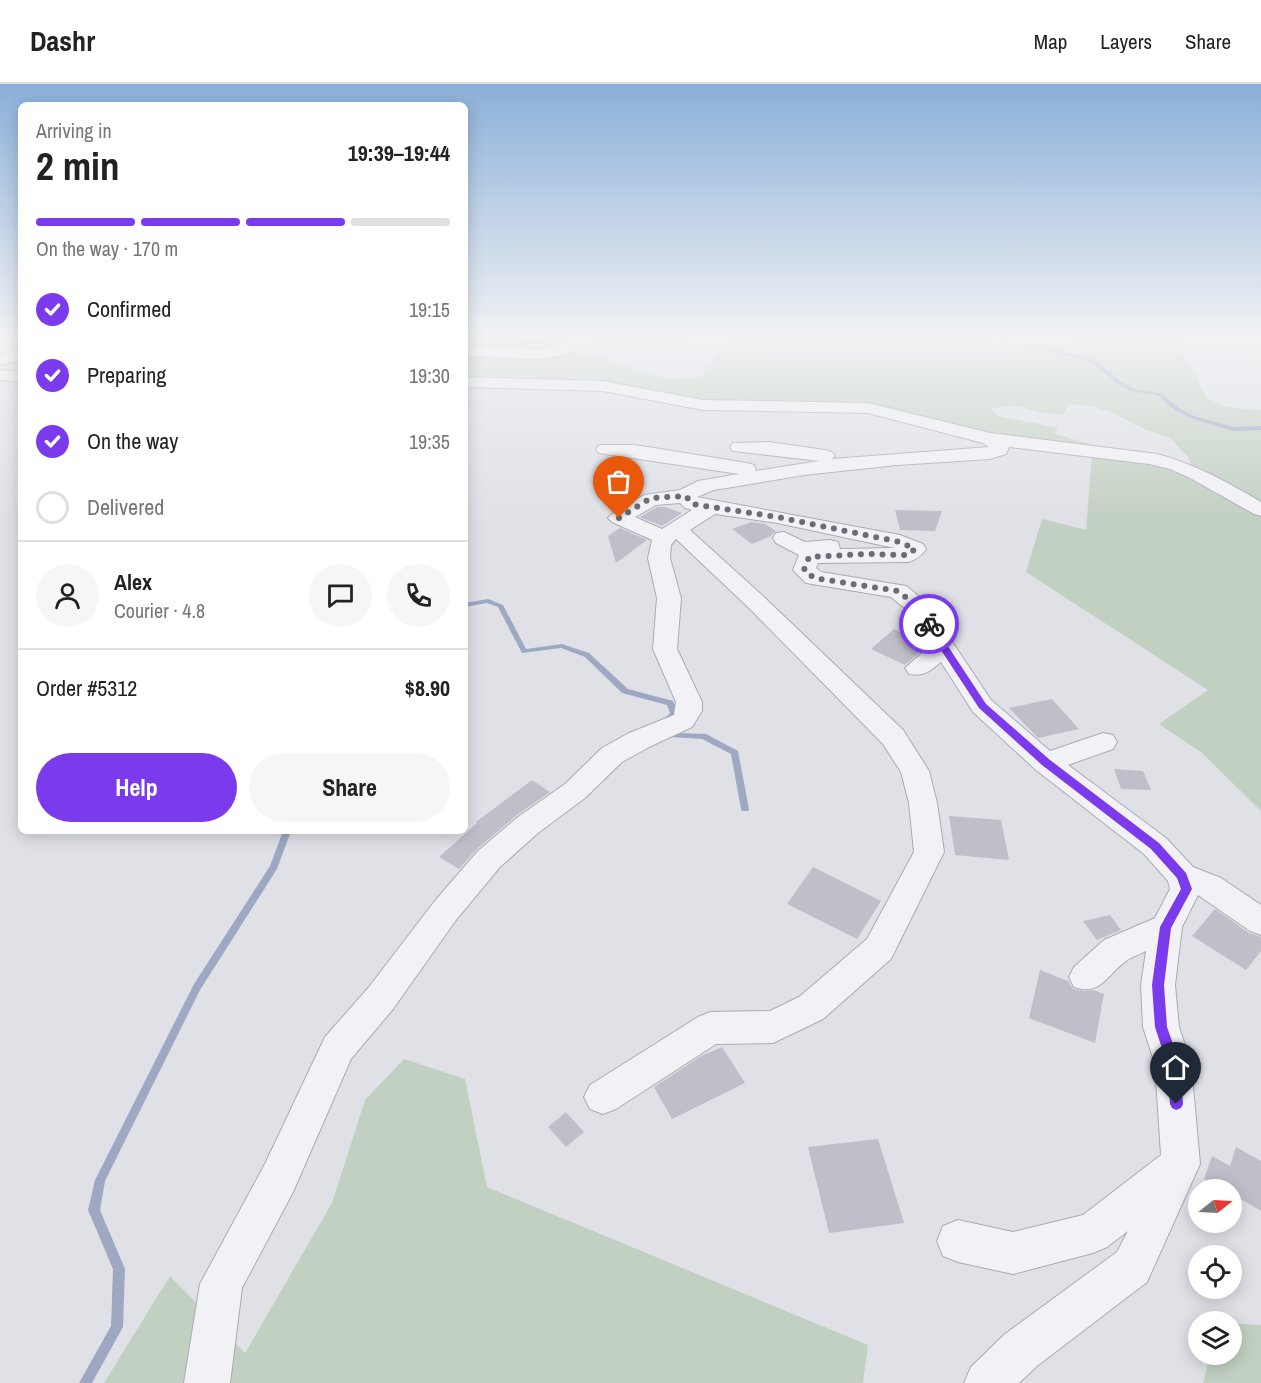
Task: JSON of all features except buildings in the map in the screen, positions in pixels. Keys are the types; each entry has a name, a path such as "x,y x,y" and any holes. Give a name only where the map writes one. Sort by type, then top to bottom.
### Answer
{"street":[{"path":"658,397 702,405 868,408 990,439 1124,454 1177,465 1261,510"},
{"path":"919,435 951,430"},
{"path":"740,447 769,448 838,457 901,457 990,453 999,450 999,445 990,439"},
{"path":"606,449 635,451 746,469 799,468"},
{"path":"699,502 692,490 711,485 799,468 901,457"},
{"path":"603,1096 710,1028 773,1027 811,1008 879,950 929,852 923,803 915,771 893,737 757,603 671,534 619,518 651,498 699,502 780,527 900,542 915,549 908,555 867,554 809,557 804,570 814,578 898,591 917,606 982,706 1046,763 1155,846 1182,876 1186,889 1166,927 1158,985 1161,1027 1173,1064 1181,1164 1132,1268 1021,1350 987,1383"},
{"path":"207,1383 221,1284 279,1178 338,1048 381,998 445,911 489,859 528,825 575,790 612,755 639,740 675,726 683,721 689,711 690,702 665,649 669,598 659,558 660,544 699,502"},
{"path":"780,527 896,526"},
{"path":"780,527 801,549 855,548 867,554"},
{"path":"918,668 944,648"},
{"path":"1046,763 1102,742"},
{"path":"1182,876 1210,887 1261,922"},
{"path":"1086,977 1116,950 1166,927"},
{"path":"958,1241 1013,1253 1093,1233 1181,1164"}],"green space":[{"path":"637,397 1206,397 1225,407 1261,410 1261,504 1195,472 1188,457 1170,438 1142,428 1111,412 1091,406 1068,404 1064,415 1038,412 1019,406 991,408 998,416 1058,428 1055,434 1097,446 1065,448 1014,442 910,414 683,406"},
{"path":"1092,454 1152,463 1179,472 1223,493 1261,517 1261,811 1201,752 1159,724 1208,690 1026,572 1042,519 1086,530"},
{"path":"404,1059 465,1079 487,1187 868,1345 863,1383 104,1383 170,1276 245,1353 332,1203 365,1100"},
{"path":"1242,1324 1261,1325 1261,1383 1203,1383 1208,1365 1242,1365"}],"waterway":[{"path":"1161,397 1192,417 1233,429 1261,428"},
{"path":"468,604 488,601 501,606 524,651 562,646 587,655 625,691 670,703 674,713 665,722 674,735 703,736 735,753 745,809"},
{"path":"85,1383 117,1327 119,1269 94,1210 100,1180 197,987 274,867 286,834"}],"way so far":[{"path":"619,518 651,498 686,496 692,504 777,517 900,542 915,549 908,555 867,554 809,557 804,570 814,578 898,591 917,606 929,624"}],"route":[{"path":"929,624 982,706 1046,763 1155,846 1182,876 1186,889 1166,927 1158,985 1161,1027 1173,1064 1176,1104"}]}
